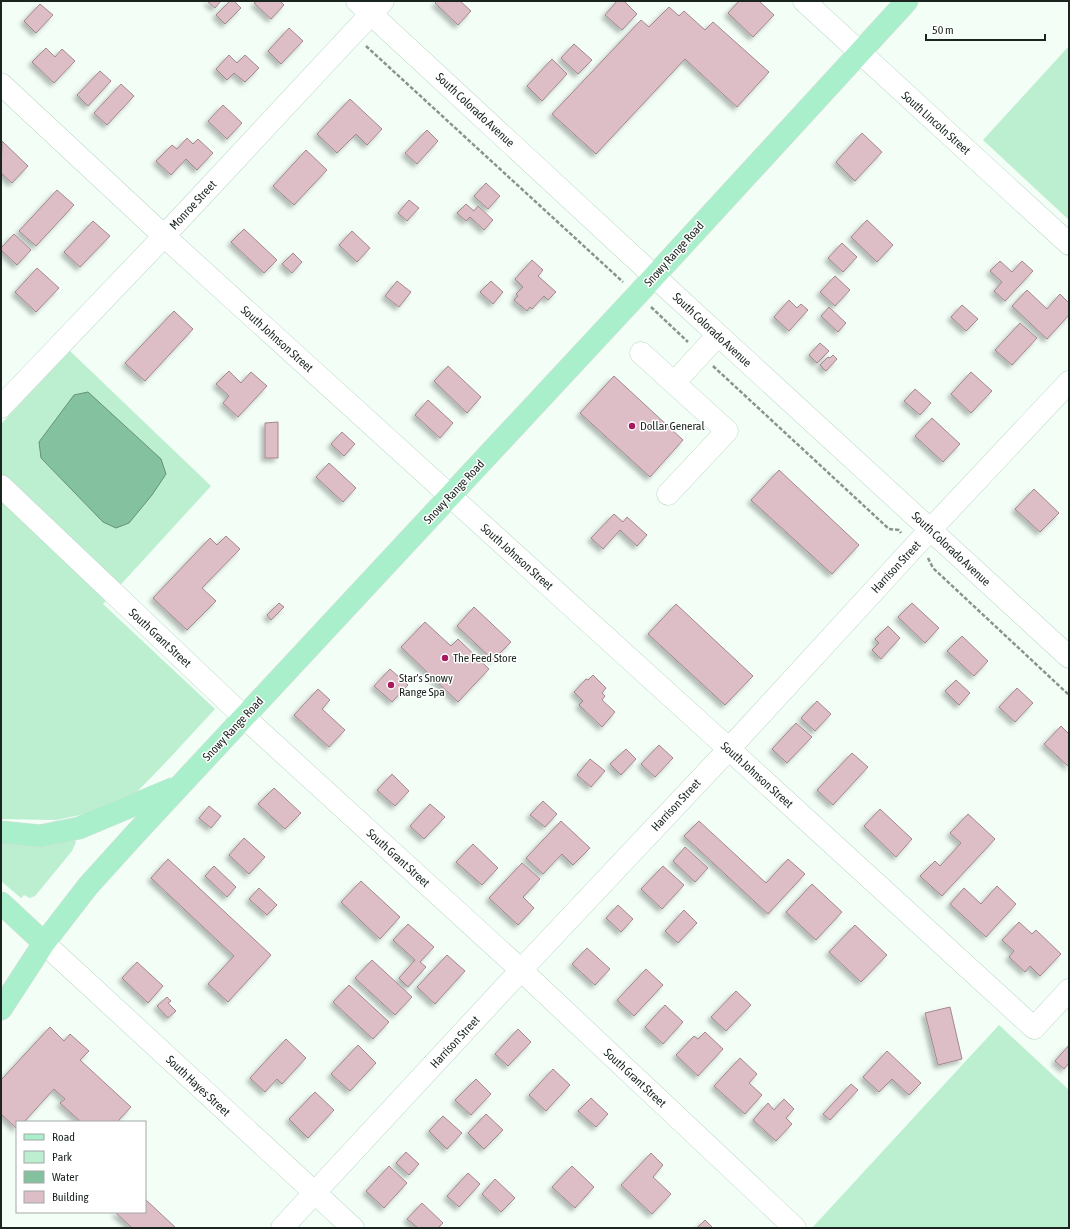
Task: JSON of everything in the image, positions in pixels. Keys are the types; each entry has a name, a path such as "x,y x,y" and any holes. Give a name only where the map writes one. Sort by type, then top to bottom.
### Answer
{"main road":[{"name":"Snowy Range Road","path":"1,1009 44,943 88,886 907,1"},
{"path":"1,832 40,836 79,828 116,814 180,785"},
{"path":"1,903 44,943"}],"street":[{"name":"South Lincoln Street","path":"804,1 1069,244"},
{"name":"Monroe Street","path":"1,407 164,236 370,5"},
{"name":"South Colorado Avenue","path":"370,5 654,276 1069,657"},
{"name":"South Johnson Street","path":"1,84 164,236 1034,1028 1069,990"},
{"path":"674,383 718,335"},
{"path":"641,353 727,431 668,494"},
{"name":"Harrison Street","path":"282,1228 1069,382"},
{"name":"South Grant Street","path":"1,486 244,717 521,970 795,1228"},
{"name":"South Hayes Street","path":"44,943 353,1228"}],"path":[{"path":"362,43 614,274"},
{"path":"654,311 889,528 898,530"},
{"path":"928,558 933,568 1069,695"}],"green space":[{"path":"1069,46 1069,220 983,140"},
{"path":"70,351 211,486 103,604 215,709 131,798 107,809 57,820 1,819 1,424"},
{"path":"1,839 74,839 76,842 72,851 35,896 30,898 24,895 21,898 1,881"},
{"path":"999,1025 1069,1090 1069,1228 812,1228"}],"water":[{"path":"88,392 161,459 166,474 152,495 129,523 116,528 103,522 41,458 39,442 74,395"}],"building":[{"path":"207,1 221,1 215,8"},
{"path":"230,1 234,1 241,8 225,24 216,15"},
{"path":"257,1 280,1 284,5 271,19 254,3"},
{"path":"437,1 460,1 471,11 458,25 435,3"},
{"path":"617,1 624,1 637,14 622,30 605,15"},
{"path":"739,1 759,1 774,15 753,37 728,13"},
{"path":"40,4 53,15 36,33 24,21"},
{"path":"669,7 679,16 684,11 705,30 713,22 769,72 737,107 685,59 596,154 552,114 641,20 649,27"},
{"path":"289,28 303,41 281,64 268,51"},
{"path":"574,44 592,60 578,74 561,58"},
{"path":"46,48 55,57 62,49 75,61 54,83 32,62"},
{"path":"229,55 237,63 245,55 259,68 245,82 234,73 227,80 216,69"},
{"path":"552,59 567,74 542,101 527,86"},
{"path":"100,71 111,81 88,106 77,95"},
{"path":"121,84 134,96 107,125 94,113"},
{"path":"350,99 382,129 367,145 356,134 337,153 317,134"},
{"path":"223,105 242,123 227,139 208,121"},
{"path":"427,130 438,141 417,164 405,153"},
{"path":"862,133 882,152 855,181 836,162"},
{"path":"187,138 193,144 198,139 213,153 197,170 186,159 171,175 156,161 172,145 177,149"},
{"path":"2,141 28,166 12,183 1,173"},
{"path":"306,150 327,170 294,205 273,186"},
{"path":"486,183 500,196 488,209 474,196"},
{"path":"57,190 74,205 36,246 19,231"},
{"path":"409,200 419,208 407,221 398,213"},
{"path":"466,204 474,211 478,206 493,220 484,230 470,217 466,221 457,213"},
{"path":"867,220 893,245 877,262 851,237"},
{"path":"93,221 110,236 80,267 64,252"},
{"path":"244,229 277,260 264,273 231,242"},
{"path":"352,231 370,248 357,262 339,245"},
{"path":"14,234 31,250 17,265 1,250 1,248"},
{"path":"842,243 857,257 843,272 828,258"},
{"path":"293,253 302,262 292,273 282,264"},
{"path":"532,260 543,270 538,276 556,292 548,300 544,296 532,309 530,307 527,311 514,300 518,296 516,294 523,287 515,279"},
{"path":"1000,261 1012,272 1022,261 1033,271 1005,301 994,291 1002,282 990,271"},
{"path":"37,268 59,288 36,312 15,292"},
{"path":"835,276 850,290 835,306 820,292"},
{"path":"397,281 411,292 399,307 385,296"},
{"path":"491,281 503,292 493,304 480,292"},
{"path":"1027,290 1047,309 1060,294 1069,303 1069,315 1047,339 1012,306"},
{"path":"789,300 797,308 801,304 808,310 789,331 774,317"},
{"path":"962,305 978,319 966,331 951,317"},
{"path":"829,307 846,323 838,332 821,316"},
{"path":"174,311 193,329 145,381 125,363"},
{"path":"1020,323 1037,338 1012,365 995,350"},
{"path":"820,343 829,351 817,363 809,355"},
{"path":"833,355 837,359 826,371 820,365 828,357 830,358"},
{"path":"448,366 481,397 467,413 434,381"},
{"path":"229,371 241,383 251,372 267,386 238,417 223,403 229,396 216,384"},
{"path":"971,372 992,391 971,413 951,394"},
{"name":"Dollar General","path":"614,376 683,440 650,477 580,413"},
{"path":"915,389 931,403 920,415 904,401"},
{"path":"428,400 453,423 440,438 415,415"},
{"path":"932,418 960,444 943,462 915,436"},
{"path":"278,422 278,458 265,458 265,423"},
{"path":"342,432 355,444 344,456 331,444"},
{"path":"329,463 356,488 343,502 316,477"},
{"path":"779,470 859,545 832,574 751,500"},
{"path":"1034,489 1059,513 1040,532 1015,509"},
{"path":"614,514 623,522 627,517 647,535 637,546 620,530 603,549 591,538"},
{"path":"226,536 240,549 202,588 216,601 187,630 153,598 210,538 217,545"},
{"path":"279,603 284,607 271,620 267,615"},
{"path":"912,603 939,628 925,643 898,617"},
{"path":"676,604 753,676 725,705 648,634"},
{"path":"474,607 511,642 493,660 457,626"},
{"name":"The Feed Store","path":"425,622 451,646 458,639 489,669 458,702 401,647"},
{"path":"888,626 900,638 881,659 872,650 879,643 875,639"},
{"path":"962,636 988,661 974,676 947,651"},
{"name":"Star's Snowy Range Spa","path":"390,669 408,685 392,702 374,686"},
{"path":"593,675 606,688 602,693 605,696 602,700 615,712 602,727 579,705 583,701 574,692 586,679 588,680"},
{"path":"956,680 970,693 959,705 945,691"},
{"path":"1017,688 1033,703 1015,722 999,707"},
{"path":"318,689 330,700 322,709 345,730 329,747 294,715"},
{"path":"817,701 831,714 815,731 801,718"},
{"path":"796,723 812,737 787,763 772,749"},
{"path":"1061,726 1069,734 1069,767 1044,744"},
{"path":"659,745 673,758 655,777 641,764"},
{"path":"626,749 636,759 621,775 610,764"},
{"path":"852,753 868,767 833,805 817,790"},
{"path":"590,759 605,771 591,787 577,775"},
{"path":"392,774 409,791 395,806 377,790"},
{"path":"274,788 301,813 285,829 258,804"},
{"path":"543,801 557,814 545,827 530,815"},
{"path":"430,804 445,817 424,839 410,826"},
{"path":"209,806 221,816 211,828 199,818"},
{"path":"880,809 912,839 896,857 864,826"},
{"path":"968,814 995,839 942,896 920,876 935,861 940,866 961,843 950,833"},
{"path":"561,821 590,848 573,865 562,854 543,874 526,858"},
{"path":"699,821 766,883 788,859 805,874 768,914 684,836"},
{"path":"244,838 265,857 249,874 229,855"},
{"path":"473,844 498,868 482,885 456,862"},
{"path":"685,847 708,868 695,882 673,861"},
{"path":"168,859 271,955 228,1002 208,984 234,956 151,878"},
{"path":"522,863 540,879 523,897 534,908 518,925 489,898"},
{"path":"214,866 236,887 227,897 205,876"},
{"path":"663,866 684,885 662,909 641,889"},
{"path":"361,881 400,917 380,939 341,902"},
{"path":"812,884 842,912 816,940 786,912"},
{"path":"997,886 1016,904 986,937 950,904 964,888 981,904"},
{"path":"259,888 277,905 267,915 249,899"},
{"path":"618,905 633,919 621,932 606,918"},
{"path":"684,910 697,923 678,943 665,931"},
{"path":"1019,922 1032,934 1036,930 1061,954 1040,976 1030,966 1025,972 1009,957 1014,951 1002,940"},
{"path":"408,924 434,947 420,962 426,967 408,987 399,978 415,960 393,940"},
{"path":"855,925 887,955 861,982 829,952"},
{"path":"587,948 610,969 595,985 572,964"},
{"path":"447,955 465,971 435,1004 417,987"},
{"path":"372,960 412,997 395,1015 355,978"},
{"path":"137,962 163,986 148,1003 122,978"},
{"path":"646,969 663,985 634,1016 617,1000"},
{"path":"349,985 389,1022 373,1039 333,1002"},
{"path":"736,991 751,1005 726,1031 711,1017"},
{"path":"167,997 171,1001 168,1003 176,1011 168,1018 157,1006"},
{"path":"665,1005 683,1022 663,1044 645,1027"},
{"path":"950,1007 962,1059 938,1065 925,1013"},
{"path":"50,1027 64,1041 70,1034 89,1051 80,1060 131,1107 118,1121 80,1121 60,1103 65,1099 54,1089 25,1121 16,1121 16,1128 1,1114 1,1080"},
{"path":"518,1029 531,1042 508,1066 495,1054"},
{"path":"705,1032 723,1049 698,1076 676,1055 694,1036 698,1039"},
{"path":"286,1039 306,1058 282,1084 277,1079 265,1092 250,1078"},
{"path":"358,1045 376,1063 350,1091 331,1074"},
{"path":"1069,1045 1069,1063 1064,1069 1055,1061"},
{"path":"887,1051 921,1083 909,1095 892,1079 879,1092 863,1077"},
{"path":"740,1058 757,1074 749,1083 762,1095 745,1114 714,1086"},
{"path":"553,1069 570,1085 546,1111 529,1095"},
{"path":"476,1079 491,1094 471,1115 455,1100"},
{"path":"851,1084 858,1090 830,1120 823,1114"},
{"path":"315,1092 334,1110 308,1138 289,1119"},
{"path":"591,1098 608,1114 596,1127 578,1111"},
{"path":"784,1099 794,1109 786,1118 792,1124 776,1141 753,1120 768,1103 774,1110"},
{"path":"486,1114 503,1130 484,1149 468,1133"},
{"path":"443,1116 462,1133 447,1149 429,1131"},
{"path":"406,1152 419,1164 409,1175 396,1163"},
{"path":"651,1153 663,1165 653,1177 671,1194 652,1214 621,1185"},
{"path":"389,1166 407,1183 384,1208 366,1191"},
{"path":"572,1166 594,1187 575,1208 552,1187"},
{"path":"468,1173 480,1184 459,1207 447,1196"},
{"path":"495,1179 515,1198 501,1212 482,1194"},
{"path":"146,1200 176,1228 132,1228 116,1213 146,1213"},
{"path":"422,1203 443,1223 438,1228 418,1228 407,1219"},
{"path":"705,1220 713,1228 697,1228"}],"place":[{"name":"Dollar General","path":"632,426"},
{"name":"The Feed Store","path":"445,658"},
{"name":"Star's Snowy Range Spa","path":"391,685"}]}
